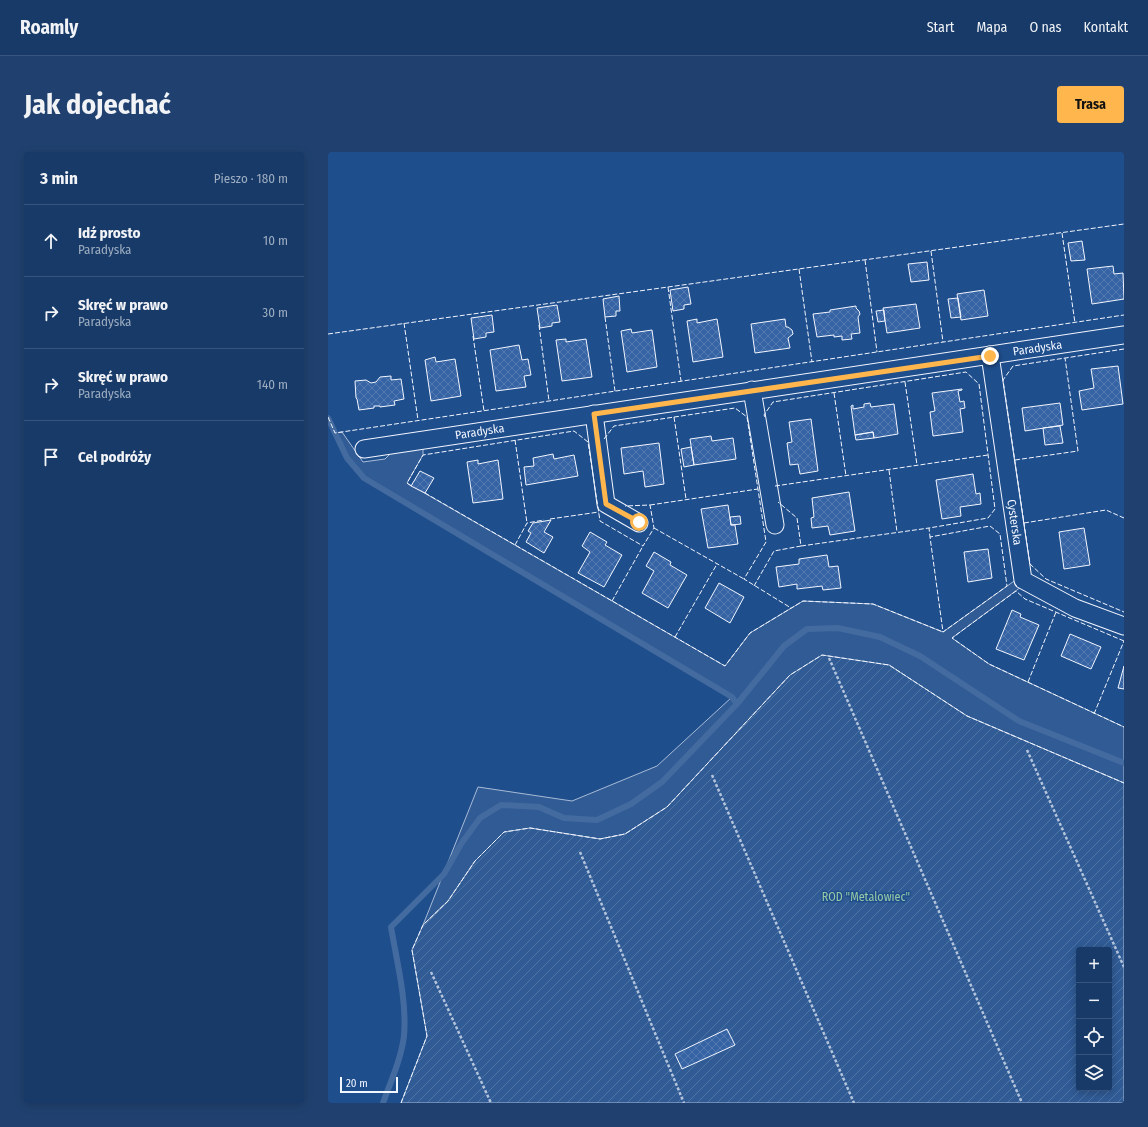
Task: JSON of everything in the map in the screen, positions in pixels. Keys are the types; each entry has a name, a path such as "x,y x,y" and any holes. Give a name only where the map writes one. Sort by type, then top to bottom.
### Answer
{"street":[{"name":"Paradyska","path":"364,449 1124,335"},
{"name":"Cysterska","path":"990,356 1023,580 1075,608 1124,626"},
{"path":"752,390 775,525"},
{"path":"594,414 606,504 639,522"}],"path":[{"path":"829,658 1022,1103"},
{"path":"1027,750 1124,967"},
{"path":"712,775 854,1103"},
{"path":"580,852 684,1103"},
{"path":"431,972 490,1103"}],"shaded area":[{"path":"342,432 363,462 385,459 393,451 423,447 423,455 407,483 725,666 750,633 803,601 873,604 943,632 1017,579 1021,587 952,638 989,664 1124,727 1124,783 967,716 889,665 790,675 667,807 625,834 600,839 530,828 475,861 448,901 423,925 478,787 572,801 657,766 732,697 364,478 347,458 335,433"}],"green space":[{"name":"ROD \"Metalowiec\"","path":"822,655 889,665 967,716 1124,783 1124,1103 401,1103 427,1036 412,950 423,925 448,901 475,861 504,832 530,828 600,839 625,834 667,807 790,675"}],"building":[{"path":"1082,241 1085,260 1071,261 1068,243"},
{"path":"927,262 929,280 911,282 908,264"},
{"path":"1113,266 1114,274 1123,273 1124,299 1092,304 1087,269"},
{"path":"688,287 691,304 684,305 684,309 673,311 670,290"},
{"path":"984,290 988,316 961,320 957,294"},
{"path":"619,296 620,311 616,311 616,316 605,317 603,299"},
{"path":"958,298 961,317 951,318 948,299"},
{"path":"916,304 920,328 887,333 883,308"},
{"path":"557,305 560,322 552,323 552,326 540,328 537,308"},
{"path":"856,306 860,314 858,317 860,333 851,334 852,339 842,340 842,336 834,337 834,335 817,337 813,314"},
{"path":"884,310 885,321 878,322 876,311"},
{"path":"492,315 494,332 486,333 486,337 474,339 471,318"},
{"path":"697,319 697,323 717,319 723,357 693,362 687,321"},
{"path":"785,319 786,327 792,330 793,334 788,338 790,348 755,353 751,324"},
{"path":"631,329 632,333 652,330 657,367 627,372 621,331"},
{"path":"566,339 566,342 586,339 592,377 562,381 556,340"},
{"path":"519,345 522,360 528,359 531,375 524,376 526,387 496,391 490,350"},
{"path":"435,357 436,362 455,359 461,396 431,401 425,360"},
{"path":"1118,366 1123,404 1082,410 1079,391 1094,388 1091,369"},
{"path":"391,376 391,380 401,379 404,399 394,401 395,405 380,407 374,406 374,408 359,410 356,398 355,381 366,380 371,383 376,382 380,377"},
{"path":"962,389 958,391 960,402 964,401 965,408 960,409 963,432 933,436 930,412 935,411 932,393"},
{"path":"870,403 871,407 894,404 898,434 874,438 873,432 855,435 851,406 853,405 853,409 864,407 864,404"},
{"path":"1060,403 1063,425 1025,431 1022,408"},
{"path":"811,419 818,471 800,474 798,464 790,465 787,443 792,442 789,422"},
{"path":"1060,426 1063,443 1045,445 1043,428"},
{"path":"873,432 874,438 856,440 855,435"},
{"path":"711,436 712,441 733,438 736,459 694,465 690,439"},
{"path":"659,443 664,484 645,487 643,471 624,474 621,448"},
{"path":"691,447 694,465 684,467 681,449"},
{"path":"553,454 554,459 574,455 578,476 526,485 524,467 534,466 533,458"},
{"path":"478,460 478,464 498,460 503,499 473,503 467,462"},
{"path":"420,471 434,478 425,493 411,486"},
{"path":"973,474 976,494 980,493 981,504 960,507 961,516 942,519 936,480"},
{"path":"849,492 855,531 830,535 828,526 812,528 811,518 814,517 812,498"},
{"path":"728,505 731,525 735,525 738,544 708,548 701,509"},
{"path":"740,516 741,524 731,525 730,517"},
{"path":"551,520 544,532 553,537 544,553 526,542 531,533 528,531 533,523"},
{"path":"1084,528 1090,565 1064,569 1059,532"},
{"path":"590,532 607,542 605,545 622,555 604,587 578,573 590,552 582,546"},
{"path":"988,549 992,578 968,582 964,552"},
{"path":"654,552 671,562 670,565 687,575 668,608 642,593 654,571 646,566"},
{"path":"827,555 829,567 838,566 841,588 823,590 822,586 797,589 797,584 779,587 776,567 799,564 799,559"},
{"path":"719,583 744,597 730,623 705,608"},
{"path":"1012,610 1021,614 1020,617 1039,625 1024,660 996,649"},
{"path":"1070,634 1101,647 1091,669 1061,656"},
{"path":"1124,666 1124,689 1118,688"},
{"path":"727,1029 735,1045 682,1069 675,1054"}],"waterway":[{"path":"328,418 347,458 364,478 732,697 737,704"},
{"path":"383,1103 403,1045 405,1022 403,995 391,927 444,874 461,844 480,818 501,805 539,807 564,818 597,820 631,804 662,782 737,704 784,646 807,629 838,628 880,637 920,656 1019,721 1124,763"}],"fence":[{"path":"328,334 1124,224"},
{"path":"1062,233 1075,323"},
{"path":"931,251 943,342"},
{"path":"865,260 877,352"},
{"path":"799,269 812,362"},
{"path":"668,287 681,381"},
{"path":"328,417 335,433 1124,315"},
{"path":"605,317 615,391"},
{"path":"404,323 418,420"},
{"path":"539,325 549,401"},
{"path":"473,336 484,411"},
{"path":"1124,349 1013,366 1003,380 1030,564 1046,579 1124,612"},
{"path":"1015,460 1078,451 1065,358"},
{"path":"765,417 764,415 773,402 966,372 979,384 995,509 988,518 929,528 930,537"},
{"path":"905,382 917,465"},
{"path":"834,393 846,476"},
{"path":"604,439 614,426 735,408 747,417 766,542 744,579 791,608"},
{"path":"674,417 686,499"},
{"path":"411,486 407,483 423,455 574,431 588,442 600,521 643,546 654,528 650,505 625,506"},
{"path":"515,440 527,523"},
{"path":"775,486 988,455"},
{"path":"889,470 897,532"},
{"path":"650,505 758,489"},
{"path":"425,493 725,666 750,633 803,601 873,604 943,632"},
{"path":"754,586 774,551 801,546 797,518 778,502"},
{"path":"1024,523 1106,510 1124,518"},
{"path":"550,519 599,512"},
{"path":"515,545 527,523 544,520"},
{"path":"990,526 1000,534 1007,586 943,632 930,537 990,526"},
{"path":"654,528 744,579"},
{"path":"801,546 929,528"},
{"path":"612,601 643,546"},
{"path":"675,637 717,564"},
{"path":"1124,641 1025,599 1016,591 952,638 989,664 1124,727"},
{"path":"1028,682 1056,612"},
{"path":"1094,714 1124,641"},
{"path":"401,1103 427,1036 412,950 423,925 448,901 475,861 504,832 530,828 600,839 625,834 667,807 790,675 822,655 889,665 967,716 1124,783"}],"route":[{"path":"639,522 606,504 594,414 990,356"}]}
